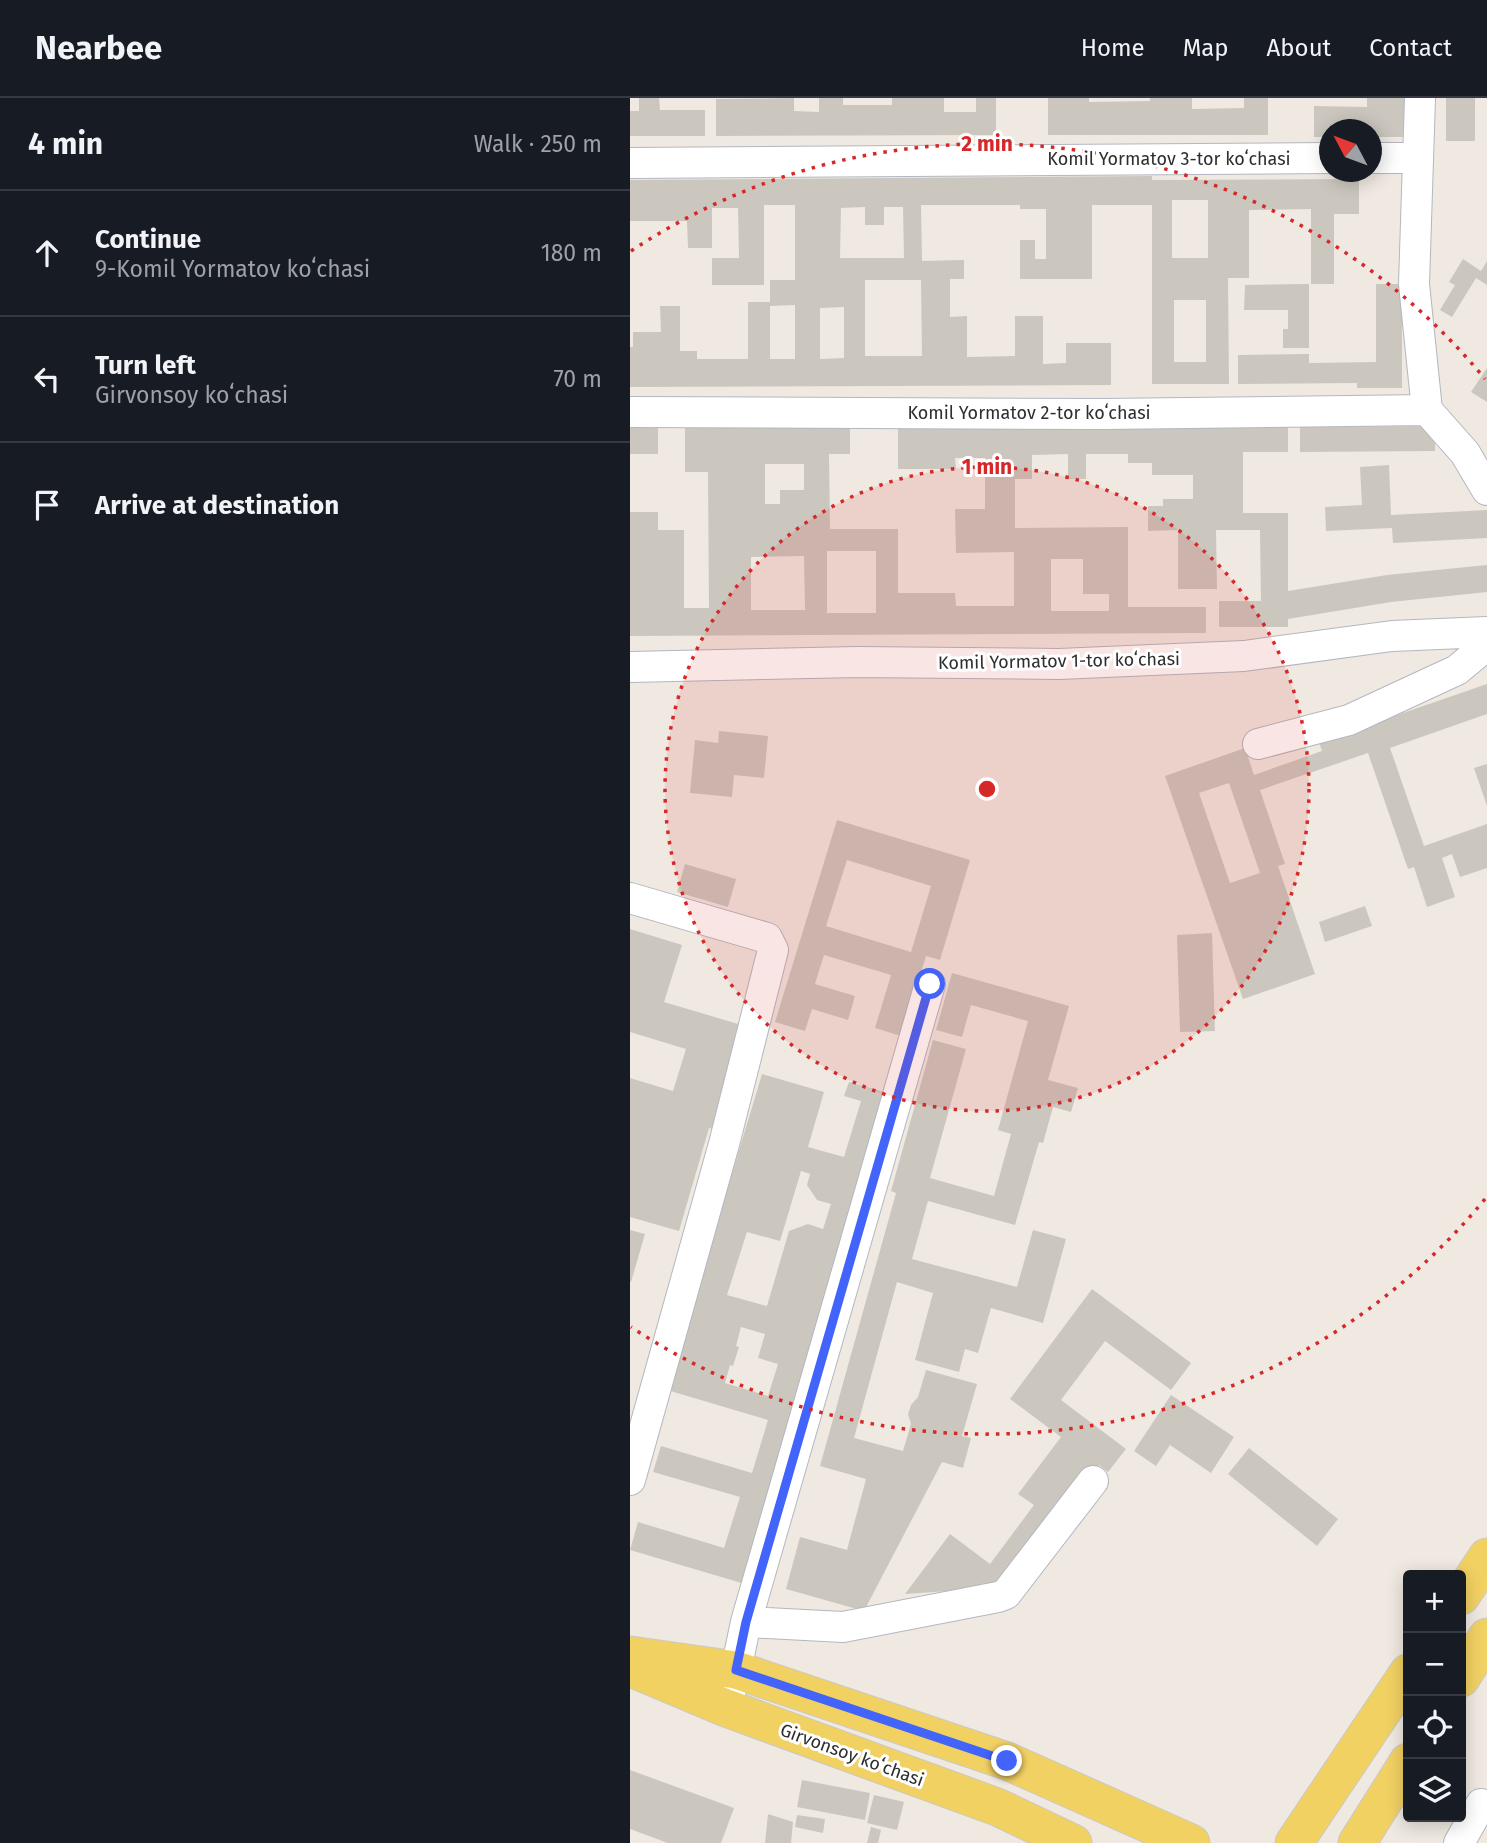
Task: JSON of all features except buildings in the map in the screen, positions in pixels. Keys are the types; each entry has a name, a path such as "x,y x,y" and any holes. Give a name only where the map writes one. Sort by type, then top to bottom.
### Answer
{"main road":[{"path":"1466,1588 1487,1557"},
{"path":"1466,1670 1487,1637"},
{"path":"630,1655 736,1670 1007,1761 1191,1843"},
{"name":"Girvonsoy koʻchasi","path":"630,1668 726,1709 997,1807 1073,1843"},
{"path":"1294,1843 1403,1680"},
{"path":"1357,1843 1403,1770"}],"street":[{"path":"1420,98 1413,284 1427,410 1465,453 1487,490"},
{"name":"Komil Yormatov 3-tor koʻchasi","path":"630,163 1319,158"},
{"path":"1382,158 1418,158"},
{"name":"Komil Yormatov 2-tor koʻchasi","path":"630,412 1103,414 1427,410"},
{"name":"Komil Yormatov 1-tor koʻchasi","path":"630,667 857,662 1059,664 1244,656 1392,636 1487,632"},
{"path":"1258,744 1349,720 1457,670 1487,645"},
{"path":"630,898 767,938 772,950 724,1144 630,1480"},
{"path":"726,1709 746,1622 930,984"},
{"path":"746,1622 843,1627 1006,1594 1093,1481"},
{"path":"1459,1843 1481,1804"}],"route":[{"path":"930,984 746,1622 736,1670 1007,1761"}]}
